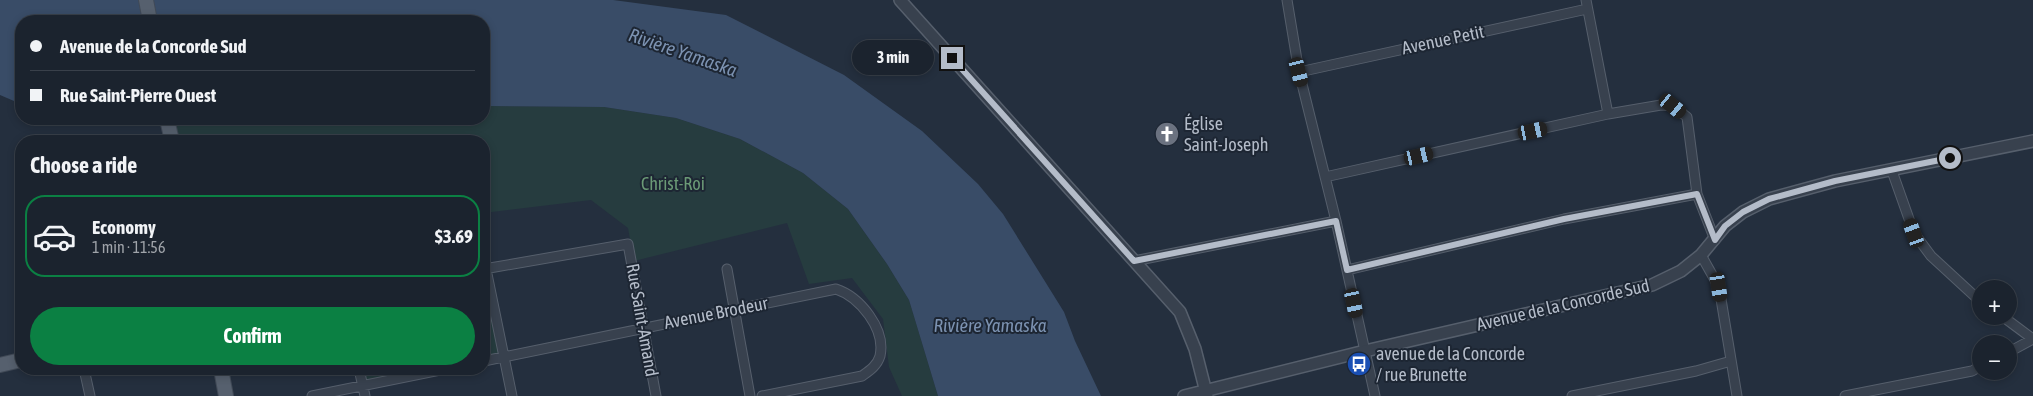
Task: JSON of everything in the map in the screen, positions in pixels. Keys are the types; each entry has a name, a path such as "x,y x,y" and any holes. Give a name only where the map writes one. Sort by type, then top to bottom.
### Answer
{"main road":[{"path":"146,0 149,15"},
{"path":"0,365 15,361"},
{"path":"222,375 226,396"}],"street":[{"path":"900,0 1180,312 1195,349 1206,394"},
{"path":"1287,0 1299,72 1336,221 1375,396"},
{"path":"1587,4 1608,114"},
{"name":"Avenue Petit","path":"1299,72 1587,4"},
{"path":"1325,177 1608,114 1660,105 1673,106 1686,117 1697,194 1715,240"},
{"name":"Avenue de la Concorde Sud","path":"1184,396 1206,394 1365,351 1652,285 1681,271 1715,240 1725,226 1743,212 1769,199 1835,181 2033,141"},
{"path":"1892,170 1914,233 1931,256 1972,294"},
{"path":"1347,270 1564,219 1697,194"},
{"path":"1134,261 1336,221"},
{"name":"Rue Saint-Amand","path":"490,268 628,244 656,396"},
{"path":"1701,254 1719,287 1737,396"},
{"path":"727,269 750,396"},
{"name":"Avenue Brodeur","path":"490,360 836,289 848,293 862,304 875,326 880,347 880,358 873,369 862,376 762,396"},
{"path":"490,295 512,396"},
{"path":"2014,325 2033,339 2017,348"},
{"path":"1572,396 1696,371 1731,361"},
{"path":"1845,396 1972,372"},
{"path":"85,375 90,396"},
{"path":"360,375 365,396"},
{"path":"312,396 416,375"}],"green space":[{"name":"Christ-Roi","path":"490,106 604,107 676,118 740,139 803,173 848,209 887,264 909,300 938,396 902,396 889,367 883,319 852,278 809,284 787,223 634,261 628,228 591,200 490,212 490,135 168,135 166,125 490,125"},
{"path":"490,292 504,355 490,358"},
{"path":"357,375 404,375 359,384"}],"water":[{"name":"Rivière Yamaska","path":"0,0 613,0 726,15 844,75 922,131 978,184 1003,214 1064,312 1075,341 1101,396 938,396 909,300 887,264 848,209 803,173 740,139 676,118 604,107 490,106 490,15 15,15 15,101 0,95"}],"place":[{"name":"Église Saint-Joseph","path":"1167,134"},
{"name":"avenue de la Concorde / rue Brunette","path":"1359,364"}],"route":[{"path":"952,58 1134,261 1336,221 1347,270 1564,219 1697,194 1715,240 1725,226 1743,212 1769,199 1835,181 1950,158"}]}
